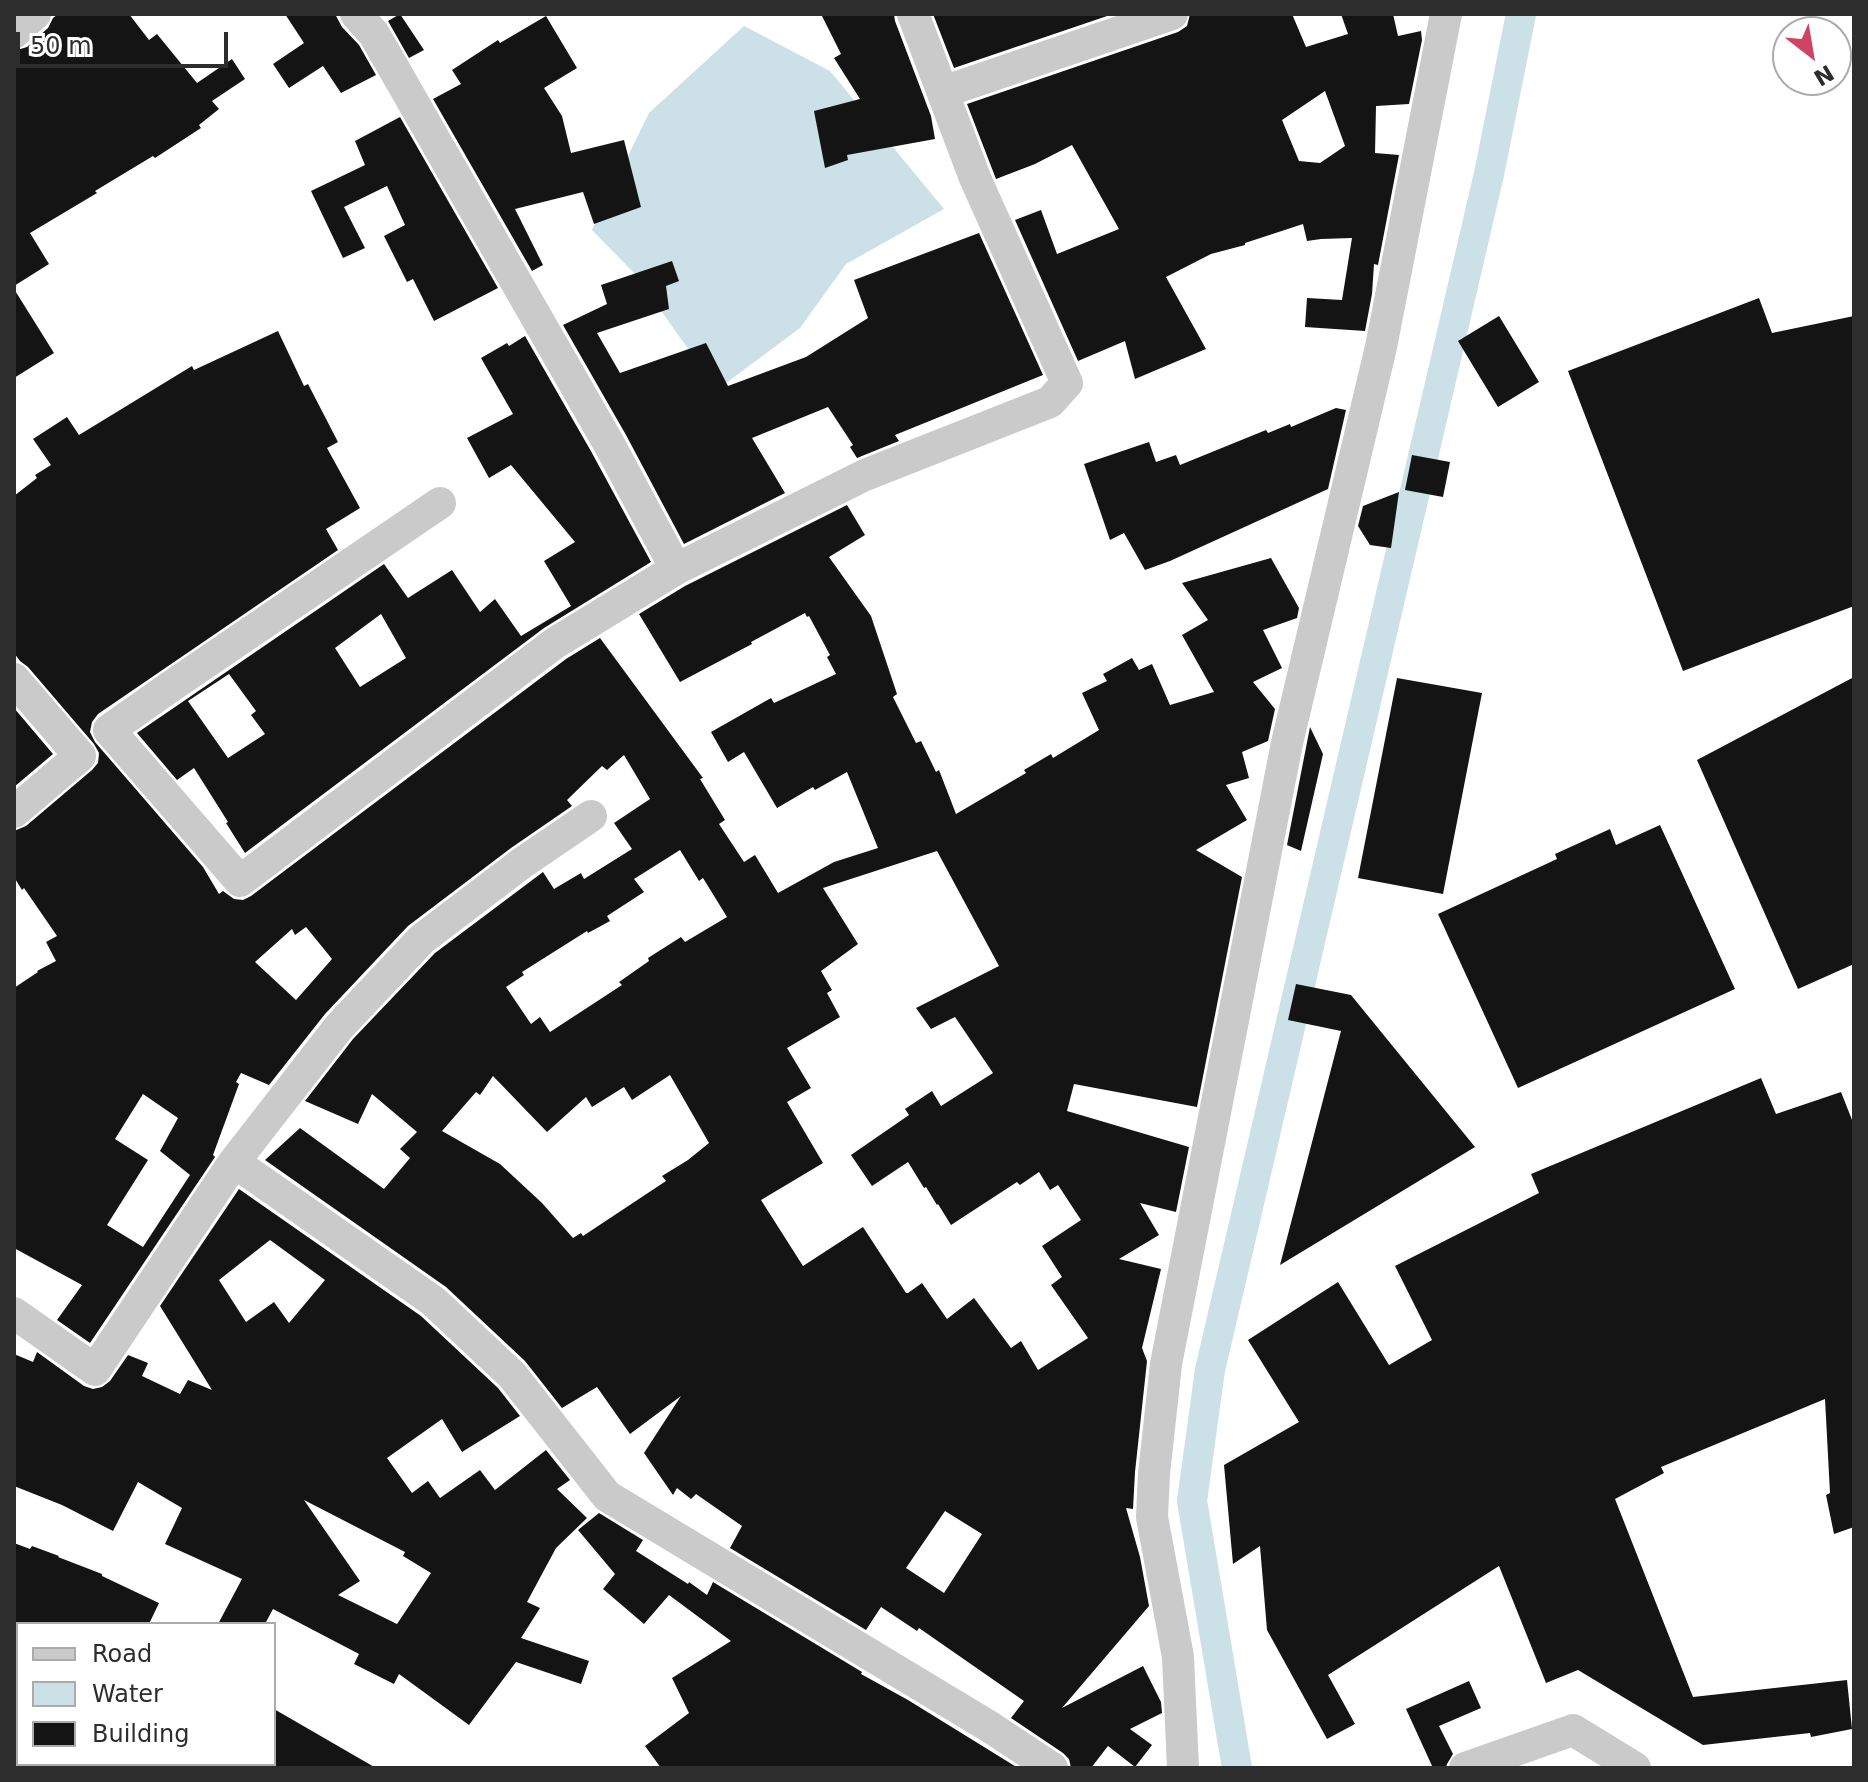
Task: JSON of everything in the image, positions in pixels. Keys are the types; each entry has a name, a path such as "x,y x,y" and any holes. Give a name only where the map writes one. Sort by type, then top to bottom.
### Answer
{"street":[{"path":"14,33 35,14"},
{"path":"356,14 374,34 609,444 676,569"},
{"path":"440,503 109,730 240,881 555,643 676,569 865,475 1050,402 1067,383 975,178 913,14"},
{"path":"943,92 1172,14"},
{"path":"1183,1768 1178,1657 1152,1517 1166,1364 1287,743 1381,347 1446,14"},
{"path":"14,679 80,756 14,812"},
{"path":"14,1313 95,1370 234,1162 339,1027 422,939 522,863 591,816"},
{"path":"234,1162 433,1301 512,1375 607,1496 990,1727 1052,1768"},
{"path":"1465,1768 1573,1730 1635,1768"}],"water":[{"path":"744,26 830,71 944,209 846,264 800,328 718,389 637,276 592,230 649,113"}],"building":[{"path":"58,14 129,14 149,40 157,34 197,83 232,59 245,79 212,101 219,109 199,125 201,128 30,233 49,264 14,286 14,51 27,47"},
{"path":"285,14 335,14 342,27 359,45 376,75 341,93 323,66 289,88 273,64 304,43"},
{"path":"400,14 424,50 409,58 388,21"},
{"path":"821,14 894,14 931,116 935,139 847,155 848,160 825,168 814,111 860,99 834,58 841,54"},
{"path":"933,14 1113,14 954,68"},
{"path":"1190,14 1292,14 1306,47 1348,34 1341,14 1393,14 1398,36 1421,31 1422,40 1409,104 1376,106 1375,153 1399,155 1378,265 1374,264 1365,331 1305,327 1307,298 1342,300 1352,238 1307,241 1303,224 1211,254 1166,277 1206,349 1135,379 1125,341 1078,361 1015,220 1041,210 1057,254 1119,229 1072,145 996,179 967,104 1178,32 1187,26","holes":["1325,91 1345,146 1320,163 1299,161 1282,120"]},
{"path":"546,16 577,68 544,88 562,116 571,153 624,140 641,207 594,224 583,192 515,209 543,265 532,271 433,99 461,84 452,70 498,40 500,43"},
{"path":"400,117 498,288 434,321 413,279 407,282 384,236 405,225 387,186 344,207 365,248 343,258 311,191 365,165 355,141"},
{"path":"979,233 1043,375 895,435 899,441 857,458 850,447 853,445 828,407 752,438 785,493 684,544 563,325 607,304 601,285 672,261 679,281 666,286 669,309 597,333 620,373 706,343 728,386 806,357 868,318 854,280"},
{"path":"14,289 54,353 14,378"},
{"path":"1759,298 1772,333 1854,316 1854,606 1683,671 1568,371"},
{"path":"1499,316 1539,382 1498,407 1458,341"},
{"path":"278,331 304,386 308,384 338,442 327,448 360,508 326,529 338,550 98,714 92,722 90,732 95,742 203,867 219,894 223,891 234,899 243,900 251,896 566,659 600,638 703,778 700,779 725,820 719,824 744,862 755,855 778,893 834,862 878,848 847,772 777,808 744,752 728,762 711,732 771,698 774,703 836,674 827,657 830,655 809,616 805,613 680,682 639,614 685,586 847,505 865,535 829,557 871,616 897,694 893,697 916,743 921,741 936,772 939,770 956,814 1026,773 1024,770 1051,754 1053,758 1099,730 1082,693 1107,681 1103,674 1132,658 1139,670 1152,664 1170,705 1214,692 1182,635 1208,620 1182,583 1271,558 1299,608 1297,618 1263,630 1282,668 1253,682 1275,709 1268,741 1242,752 1249,778 1226,785 1247,820 1196,850 1242,877 1197,1107 1074,1084 1067,1111 1189,1147 1176,1212 1140,1203 1159,1235 1119,1259 1161,1269 1142,1348 1147,1361 1133,1509 1126,1508 1140,1557 1149,1606 1062,1708 1143,1666 1161,1702 1162,1713 1130,1729 1152,1745 1135,1767 1108,1746 1091,1768 1071,1768 1069,1759 1063,1753 1011,1718 1024,1701 919,1628 917,1631 881,1607 866,1630 730,1548 742,1526 696,1494 691,1499 677,1488 673,1495 644,1453 681,1396 630,1434 597,1387 562,1408 525,1361 446,1287 265,1160 300,1128 384,1189 410,1158 400,1149 417,1132 372,1094 358,1124 305,1101 353,1039 435,953 543,872 554,889 581,873 584,879 632,849 614,823 650,799 624,755 607,770 602,766 567,800 572,806 408,926 325,1014 269,1085 241,1073 213,1155 215,1157 90,1343 57,1320 82,1285 14,1248 14,988 56,961 46,942 57,936 14,877 14,831 26,826 92,770 98,763 99,753 14,653 14,496 37,478 35,475 51,465 33,439 67,417 79,435 192,366 194,370","holes":["680,850 699,881 703,878 727,917 685,942 681,937 648,958 649,961 619,982 622,985 550,1032 540,1017 531,1024 506,987 524,975 522,972 587,931 610,921 607,916 644,892 634,879","937,851 999,966 916,1008 931,1029 955,1017 993,1073 941,1106 932,1091 905,1109 909,1115 851,1155 872,1186 908,1162 951,1225 1017,1182 1020,1185 1039,1172 1050,1190 1058,1185 1081,1220 1042,1246 1062,1277 1051,1285 1088,1338 1038,1370 1021,1341 1011,1348 974,1298 947,1319 922,1283 906,1293 863,1227 803,1266 761,1200 823,1163 787,1102 811,1088 787,1048 840,1017 827,993 832,990 821,971 858,944 823,888","306,927 332,959 296,1000 255,962 292,929 295,935","670,1075 709,1143 662,1176 666,1181 583,1236 581,1233 573,1238 542,1203 500,1164 442,1131 476,1092 480,1095 493,1076 547,1132 586,1097 592,1107 624,1087 632,1100","143,1094 178,1118 160,1151 190,1175 143,1247 107,1225 148,1160 115,1139","945,1511 982,1534 944,1593 906,1568"]},
{"path":"525,336 651,562 544,628 245,853 194,768 177,780 137,733 384,564 408,598 452,570 480,612 495,599 521,636 571,606 544,561 575,542 511,465 489,478 467,438 513,414 481,358 507,343 509,346","holes":["381,614 406,658 360,687 335,648","229,674 256,711 251,715 265,734 228,758 188,701"]},
{"path":"1336,408 1346,410 1328,489 1145,570 1124,533 1110,540 1084,464 1149,442 1156,462 1176,455 1180,465 1266,430 1268,433 1290,424 1291,427"},
{"path":"1412,455 1450,462 1443,497 1405,490"},
{"path":"1399,492 1391,548 1370,545 1358,526 1363,506"},
{"path":"1854,677 1854,964 1798,989 1697,760"},
{"path":"1397,678 1482,693 1443,894 1358,878"},
{"path":"14,708 53,754 14,787"},
{"path":"1310,727 1323,754 1301,851 1287,845"},
{"path":"1660,825 1735,989 1518,1088 1438,914 1557,859 1555,854 1610,829 1616,845"},
{"path":"1296,984 1351,995 1475,1147 1280,1265 1341,1031 1288,1020"},
{"path":"1761,1078 1776,1114 1841,1092 1854,1125 1854,1527 1834,1534 1826,1495 1830,1493 1825,1399 1661,1467 1664,1473 1615,1499 1693,1697 1847,1680 1852,1729 1811,1737 1810,1733 1703,1745 1578,1670 1546,1683 1499,1566 1328,1675 1355,1724 1327,1739 1267,1630 1260,1546 1233,1564 1224,1465 1299,1422 1248,1340 1338,1282 1389,1365 1432,1340 1395,1266 1539,1193 1531,1174"},
{"path":"239,1189 421,1316 498,1388 520,1416 462,1452 442,1419 387,1458 412,1493 428,1481 440,1498 480,1470 495,1490 546,1450 570,1480 557,1489 587,1518 556,1548 527,1602 540,1608 521,1638 589,1661 581,1684 516,1662 469,1725 399,1674 394,1684 354,1664 359,1654 273,1609 266,1622 219,1622 242,1579 165,1544 182,1508 138,1482 113,1531 62,1505 14,1486 14,1354 33,1362 37,1352 84,1386 93,1389 110,1381 128,1355 148,1363 142,1376 180,1394 188,1380 212,1390 160,1306","holes":["270,1240 325,1280 289,1323 274,1302 246,1322 219,1280","304,1500 405,1552 403,1556 431,1573 397,1624 338,1595 360,1581"]},
{"path":"599,1513 643,1540 636,1551 688,1584 707,1595 713,1582 1018,1768 661,1768 645,1746 689,1713 672,1678 731,1641 669,1595 644,1624 603,1589 615,1574 578,1530"},
{"path":"14,1543 59,1556 159,1603 150,1622 14,1624"},
{"path":"1469,1681 1481,1708 1439,1726 1453,1754 1446,1768 1433,1768 1406,1709"},
{"path":"276,1710 376,1768 274,1768"}],"waterway":[{"path":"1237,1768 1192,1501 1210,1370 1489,174 1521,14"}]}
